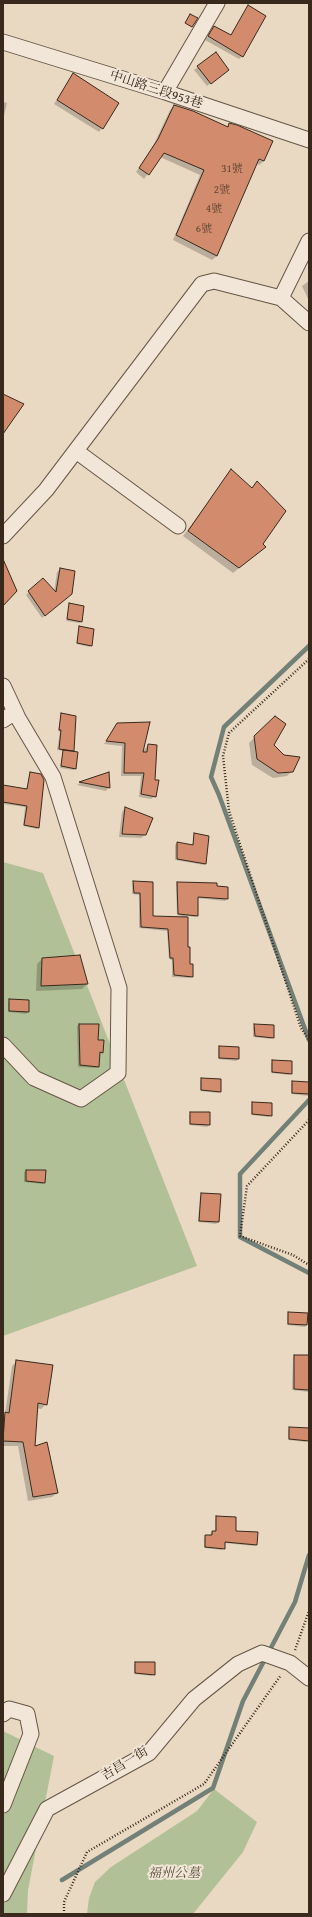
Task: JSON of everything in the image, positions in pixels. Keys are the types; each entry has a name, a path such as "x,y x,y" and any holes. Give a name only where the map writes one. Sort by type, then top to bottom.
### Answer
{"street":[{"path":"165,92 217,3"},
{"name":"中山路三段953巷","path":"3,42 165,92 309,140"},
{"path":"282,298 309,241"},
{"path":"3,536 46,490 202,284 214,281 282,298 309,323"},
{"path":"76,451 178,526"},
{"path":"3,686 9,716 53,777 119,988 118,1073 81,1099 34,1078 3,1046"},
{"name":"吉昌一街","path":"3,1894 47,1809 149,1753 194,1700 238,1664 262,1653 290,1663 309,1678"},
{"path":"3,1714 9,1709 27,1714 31,1734 3,1805"}],"path":[{"path":"309,659 229,733 223,756 229,811 302,1028 309,1040"},
{"path":"309,1120 247,1186 240,1236 293,1255 309,1265"},
{"path":"64,1914 64,1902 88,1852 204,1784 290,1663 309,1611"}],"green space":[{"path":"3,862 43,873 197,1266 3,1336"},
{"path":"3,1731 54,1756 28,1890 27,1914 3,1914"},
{"name":"福州公墓","path":"214,1789 257,1822 243,1852 193,1914 87,1914 89,1898 95,1882 111,1867 197,1811"}],"building":[{"path":"248,5 266,16 243,57 208,36 214,26 231,35"},
{"path":"190,14 198,18 192,27 185,23"},
{"path":"216,52 229,70 211,84 197,66"},
{"path":"73,73 119,103 103,129 57,100"},
{"path":"174,105 193,111 228,127 229,123 237,125 273,141 264,161 259,159 217,256 176,235 204,170 164,153 149,175 139,168 158,139"},
{"path":"3,394 24,404 3,434"},
{"path":"231,469 252,488 257,481 286,511 263,544 266,547 239,568 188,531"},
{"path":"3,559 17,591 3,606"},
{"path":"60,568 75,571 72,594 45,616 28,591 43,578 56,592"},
{"path":"69,603 84,606 82,622 67,619"},
{"path":"79,626 94,629 92,646 77,643"},
{"path":"61,713 76,716 74,751 59,749"},
{"path":"275,716 286,724 274,745 284,755 300,757 293,772 278,773 257,759 254,736"},
{"path":"150,722 143,752 147,752 148,744 157,745 155,780 159,780 156,797 141,794 144,773 124,773 125,743 106,741 117,723"},
{"path":"63,750 78,752 76,769 61,766"},
{"path":"30,772 41,774 44,780 39,828 24,825 27,806 3,802 3,785 27,789"},
{"path":"109,772 110,788 79,782"},
{"path":"125,807 153,818 146,835 122,834"},
{"path":"194,833 209,836 206,864 177,859 177,842 193,845"},
{"path":"133,881 153,882 153,916 188,917 188,947 190,947 190,964 193,964 193,977 174,975 173,958 170,958 168,929 141,927 140,893 134,893"},
{"path":"177,882 217,883 217,886 228,887 228,899 198,897 198,916 178,914"},
{"path":"80,955 88,984 41,986 42,958"},
{"path":"9,999 29,1000 29,1012 9,1011"},
{"path":"79,1024 99,1024 98,1040 104,1040 103,1053 100,1052 99,1067 80,1065"},
{"path":"254,1024 274,1025 274,1038 255,1036"},
{"path":"219,1046 239,1047 239,1059 219,1058"},
{"path":"272,1060 292,1061 292,1074 272,1072"},
{"path":"201,1078 221,1079 221,1092 201,1090"},
{"path":"292,1081 309,1082 309,1094 292,1093"},
{"path":"252,1102 272,1103 272,1116 252,1114"},
{"path":"190,1112 210,1112 210,1125 190,1124"},
{"path":"26,1170 46,1170 45,1183 26,1181"},
{"path":"201,1193 221,1194 219,1222 199,1221"},
{"path":"288,1312 308,1313 307,1325 288,1324"},
{"path":"294,1355 309,1355 309,1390 294,1389"},
{"path":"16,1360 53,1365 47,1405 38,1403 35,1446 47,1442 58,1493 33,1497 23,1442 3,1441 5,1412 9,1413"},
{"path":"289,1427 309,1428 309,1441 289,1439"},
{"path":"216,1516 236,1517 236,1531 258,1532 257,1545 225,1542 225,1549 205,1547 205,1535 212,1535 212,1531 216,1531"},
{"path":"135,1662 155,1662 155,1675 135,1673"}],"waterway":[{"path":"309,646 224,727 211,777 219,795 309,1040"},
{"path":"309,1100 240,1174 240,1237 309,1273"},
{"path":"62,1880 213,1788 243,1701 295,1602 309,1555"}]}
